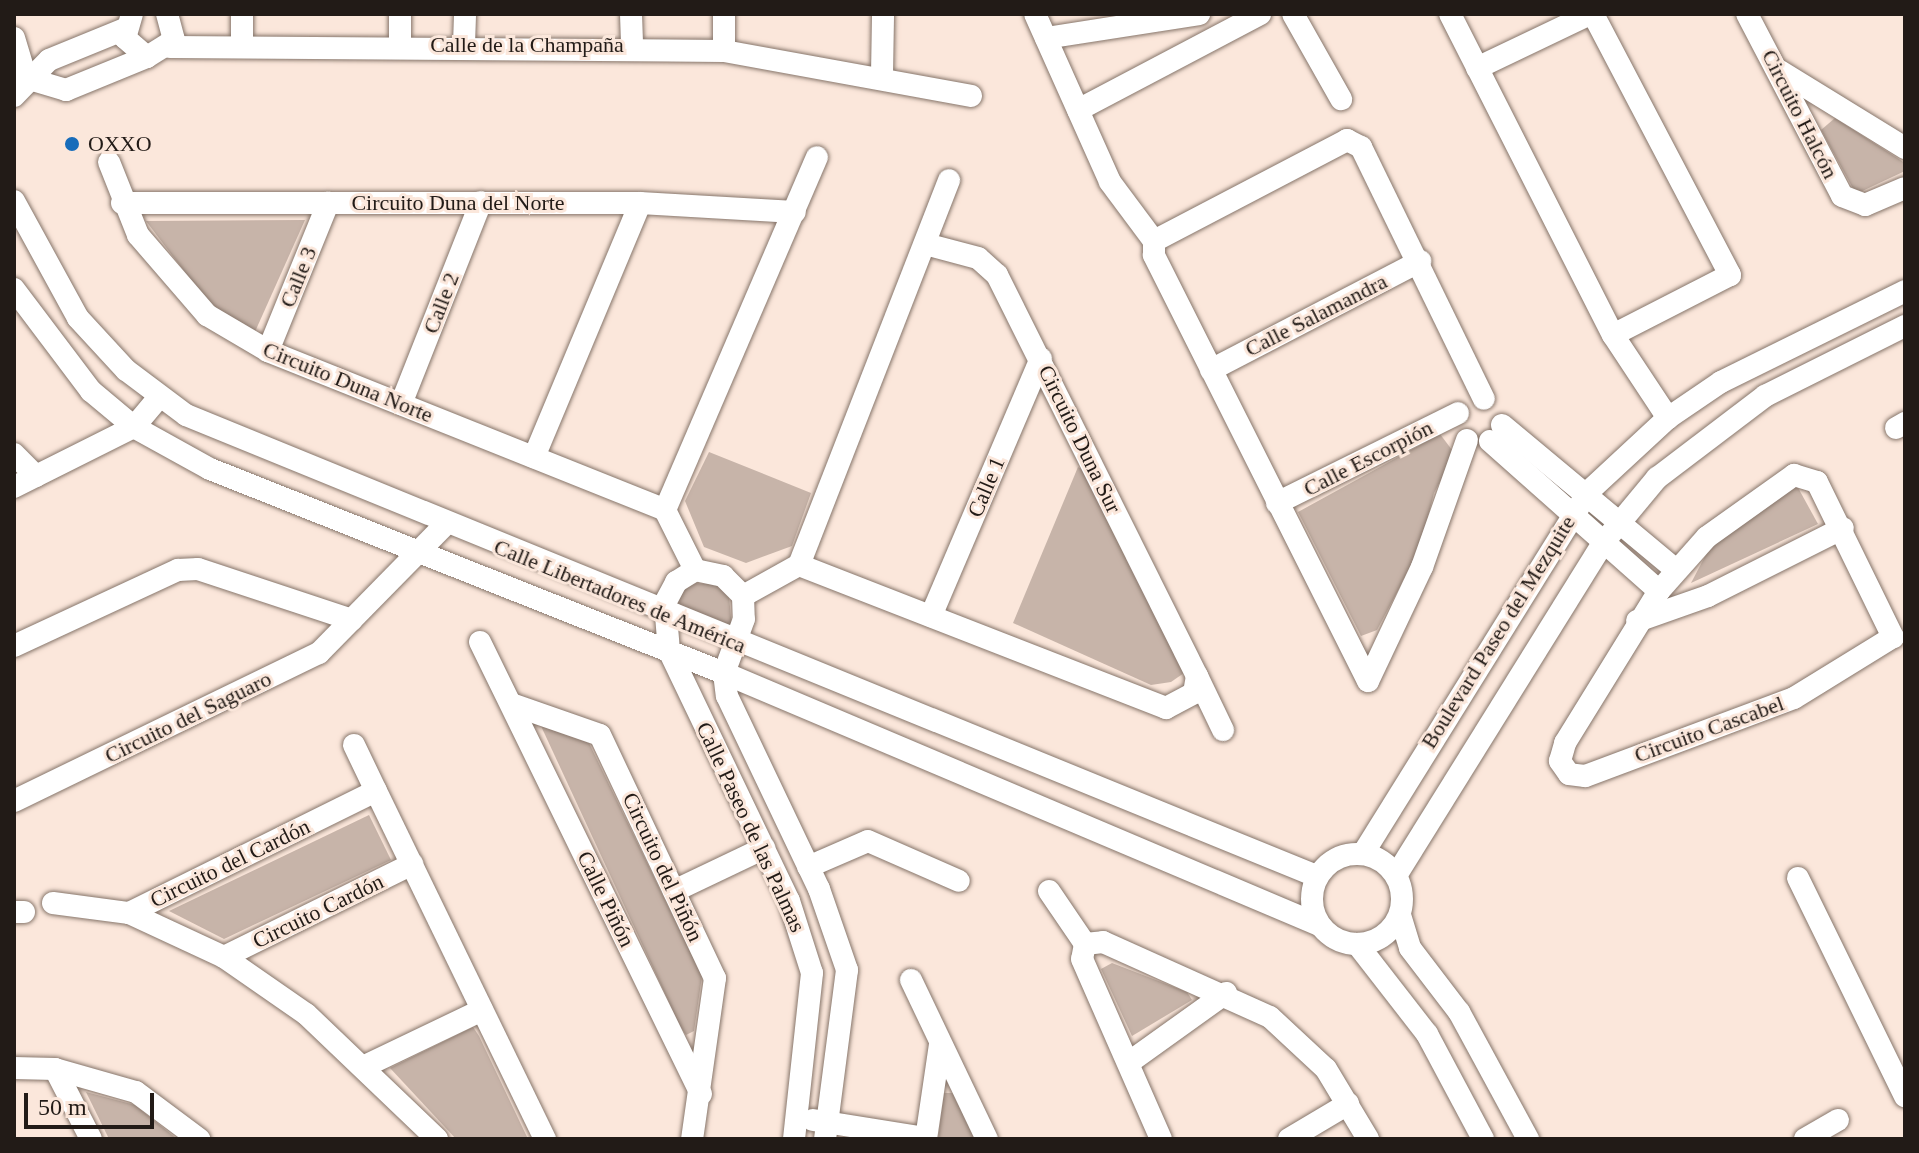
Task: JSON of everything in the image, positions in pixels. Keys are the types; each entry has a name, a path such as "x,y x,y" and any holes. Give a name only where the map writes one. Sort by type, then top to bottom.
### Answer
{"street":[{"path":"20,87 66,90 170,47 175,31 167,14"},
{"path":"242,14 242,46"},
{"path":"400,14 400,45"},
{"path":"464,44 465,14"},
{"path":"631,14 632,46"},
{"path":"724,14 724,51"},
{"path":"882,74 883,14"},
{"path":"1035,14 1110,182 1154,241 1211,370 1368,681 1422,567 1467,440 1458,413"},
{"path":"1046,38 1199,14"},
{"path":"1078,110 1260,14"},
{"path":"1293,14 1341,99"},
{"path":"1450,14 1613,335 1668,418"},
{"path":"1477,68 1592,14 1730,275 1613,335"},
{"name":"Circuito Halcón","path":"1747,14 1780,71 1842,196 1865,205 1905,188"},
{"path":"20,87 49,60 128,22 129,48 147,57"},
{"path":"14,38 20,87"},
{"name":"Calle de la Champaña","path":"170,47 464,44 632,46 724,51 882,74 971,96"},
{"path":"1780,71 1905,148"},
{"path":"1154,241 1347,140 1361,147 1420,261 1484,399 1498,408 1496,433 1570,514 1659,591"},
{"path":"695,570 665,510 817,157"},
{"name":"Circuito Duna Norte","path":"109,162 122,203 181,291 268,351 665,510"},
{"path":"743,596 799,565 949,180"},
{"name":"Calle Libertadores de América","path":"14,201 78,318 159,397 445,525 1316,876"},
{"name":"Calle 2","path":"401,404 481,202"},
{"name":"Circuito Duna del Norte","path":"122,203 640,203 795,212"},
{"name":"Calle 3","path":"268,351 328,203"},
{"path":"534,457 640,203"},
{"name":"Circuito Duna Sur","path":"925,244 989,264 1041,358 1223,730"},
{"name":"Calle Salamandra","path":"1211,370 1420,261"},
{"name":"Calle Libertadores de América","path":"14,289 67,367 134,427 210,469 724,673 1319,925"},
{"name":"Boulevard Paseo del Mezquite","path":"1364,852 1570,514 1588,492 1668,418 1721,382 1905,291"},
{"name":"Boulevard Paseo del Mezquite","path":"1397,874 1603,543 1657,478 1720,427 1905,326"},
{"name":"Calle 1","path":"931,616 1041,358"},
{"path":"14,487 134,427 159,397"},
{"name":"Calle Escorpión","path":"1277,503 1484,399"},
{"path":"1467,440 1496,433 1588,492 1676,570"},
{"path":"14,454 36,476"},
{"name":"Circuito Cascabel","path":"1794,475 1817,482 1843,528 1893,637 1794,698 1585,776 1569,774 1560,761 1565,743 1637,621 1676,570 1758,494 1794,475"},
{"name":"Circuito del Saguaro","path":"14,801 319,653 445,525"},
{"path":"1637,621 1708,596 1843,528"},
{"path":"799,565 1166,708 1194,693 1197,676"},
{"path":"14,646 178,570 198,569 352,620"},
{"path":"665,615 676,582 695,570 723,576 743,596"},
{"path":"724,673 736,644 743,596"},
{"name":"Calle Paseo de las Palmas","path":"665,615 669,651 789,901 813,985 795,1133"},
{"name":"Calle Piñón","path":"480,642 701,1095"},
{"name":"Calle Paseo de las Palmas","path":"724,673 735,720 819,889 847,970 826,1130"},
{"name":"Circuito del Piñón","path":"511,704 600,735 715,978 701,1095 692,1139"},
{"path":"354,745 545,1139"},
{"name":"Circuito del Cardón","path":"129,913 376,791"},
{"path":"677,897 763,847 784,818"},
{"path":"808,867 868,841 959,881"},
{"path":"1483,1139 1427,1034 1357,944 1319,925 1310,901 1316,876 1364,852 1397,874 1400,915 1410,948 1459,1012 1528,1139"},
{"name":"Circuito Cardón","path":"224,957 412,864"},
{"path":"1798,878 1905,1096"},
{"path":"789,901 819,889"},
{"path":"1049,891 1085,944 1082,959 1131,1061 1161,1139"},
{"path":"53,903 129,913"},
{"name":"Circuito del Cardón","path":"129,913 224,957 306,1014 437,1139"},
{"path":"1357,944 1387,933 1400,915"},
{"path":"1085,944 1103,942 1226,993 1302,1040 1348,1104 1368,1139"},
{"path":"911,980 987,1139"},
{"path":"1131,1061 1226,993"},
{"path":"363,1067 482,1010"},
{"path":"795,1133 826,1130 926,1138 940,1044"},
{"path":"14,1068 55,1069 136,1092 199,1139"},
{"path":"55,1069 91,1139"},
{"path":"1289,1139 1348,1104"},
{"path":"1805,1139 1838,1120"}],"shaded area":[{"path":"1835,118 1905,163 1905,171 1856,194 1821,130"},
{"path":"305,220 254,334 213,309 146,221"},
{"path":"1440,434 1455,454 1434,493 1420,549 1377,630 1361,636 1298,512"},
{"path":"709,452 811,493 792,546 746,563 704,547 685,501"},
{"path":"1078,467 1089,473 1184,673 1171,682 1151,685 1013,623"},
{"path":"1796,484 1818,524 1691,583 1711,545"},
{"path":"690,583 715,584 729,596 732,629 671,608"},
{"path":"541,726 589,743 702,976 694,1031 686,1035 680,1026"},
{"path":"369,815 391,860 224,939 169,911"},
{"path":"1112,963 1187,992 1192,1000 1132,1036 1101,969"},
{"path":"473,1027 528,1139 456,1139 390,1068"},
{"path":"86,1092 135,1105 177,1139 109,1139"},
{"path":"944,1093 953,1093 978,1139 938,1139"}],"place":[{"name":"OXXO","path":"72,144"}]}
